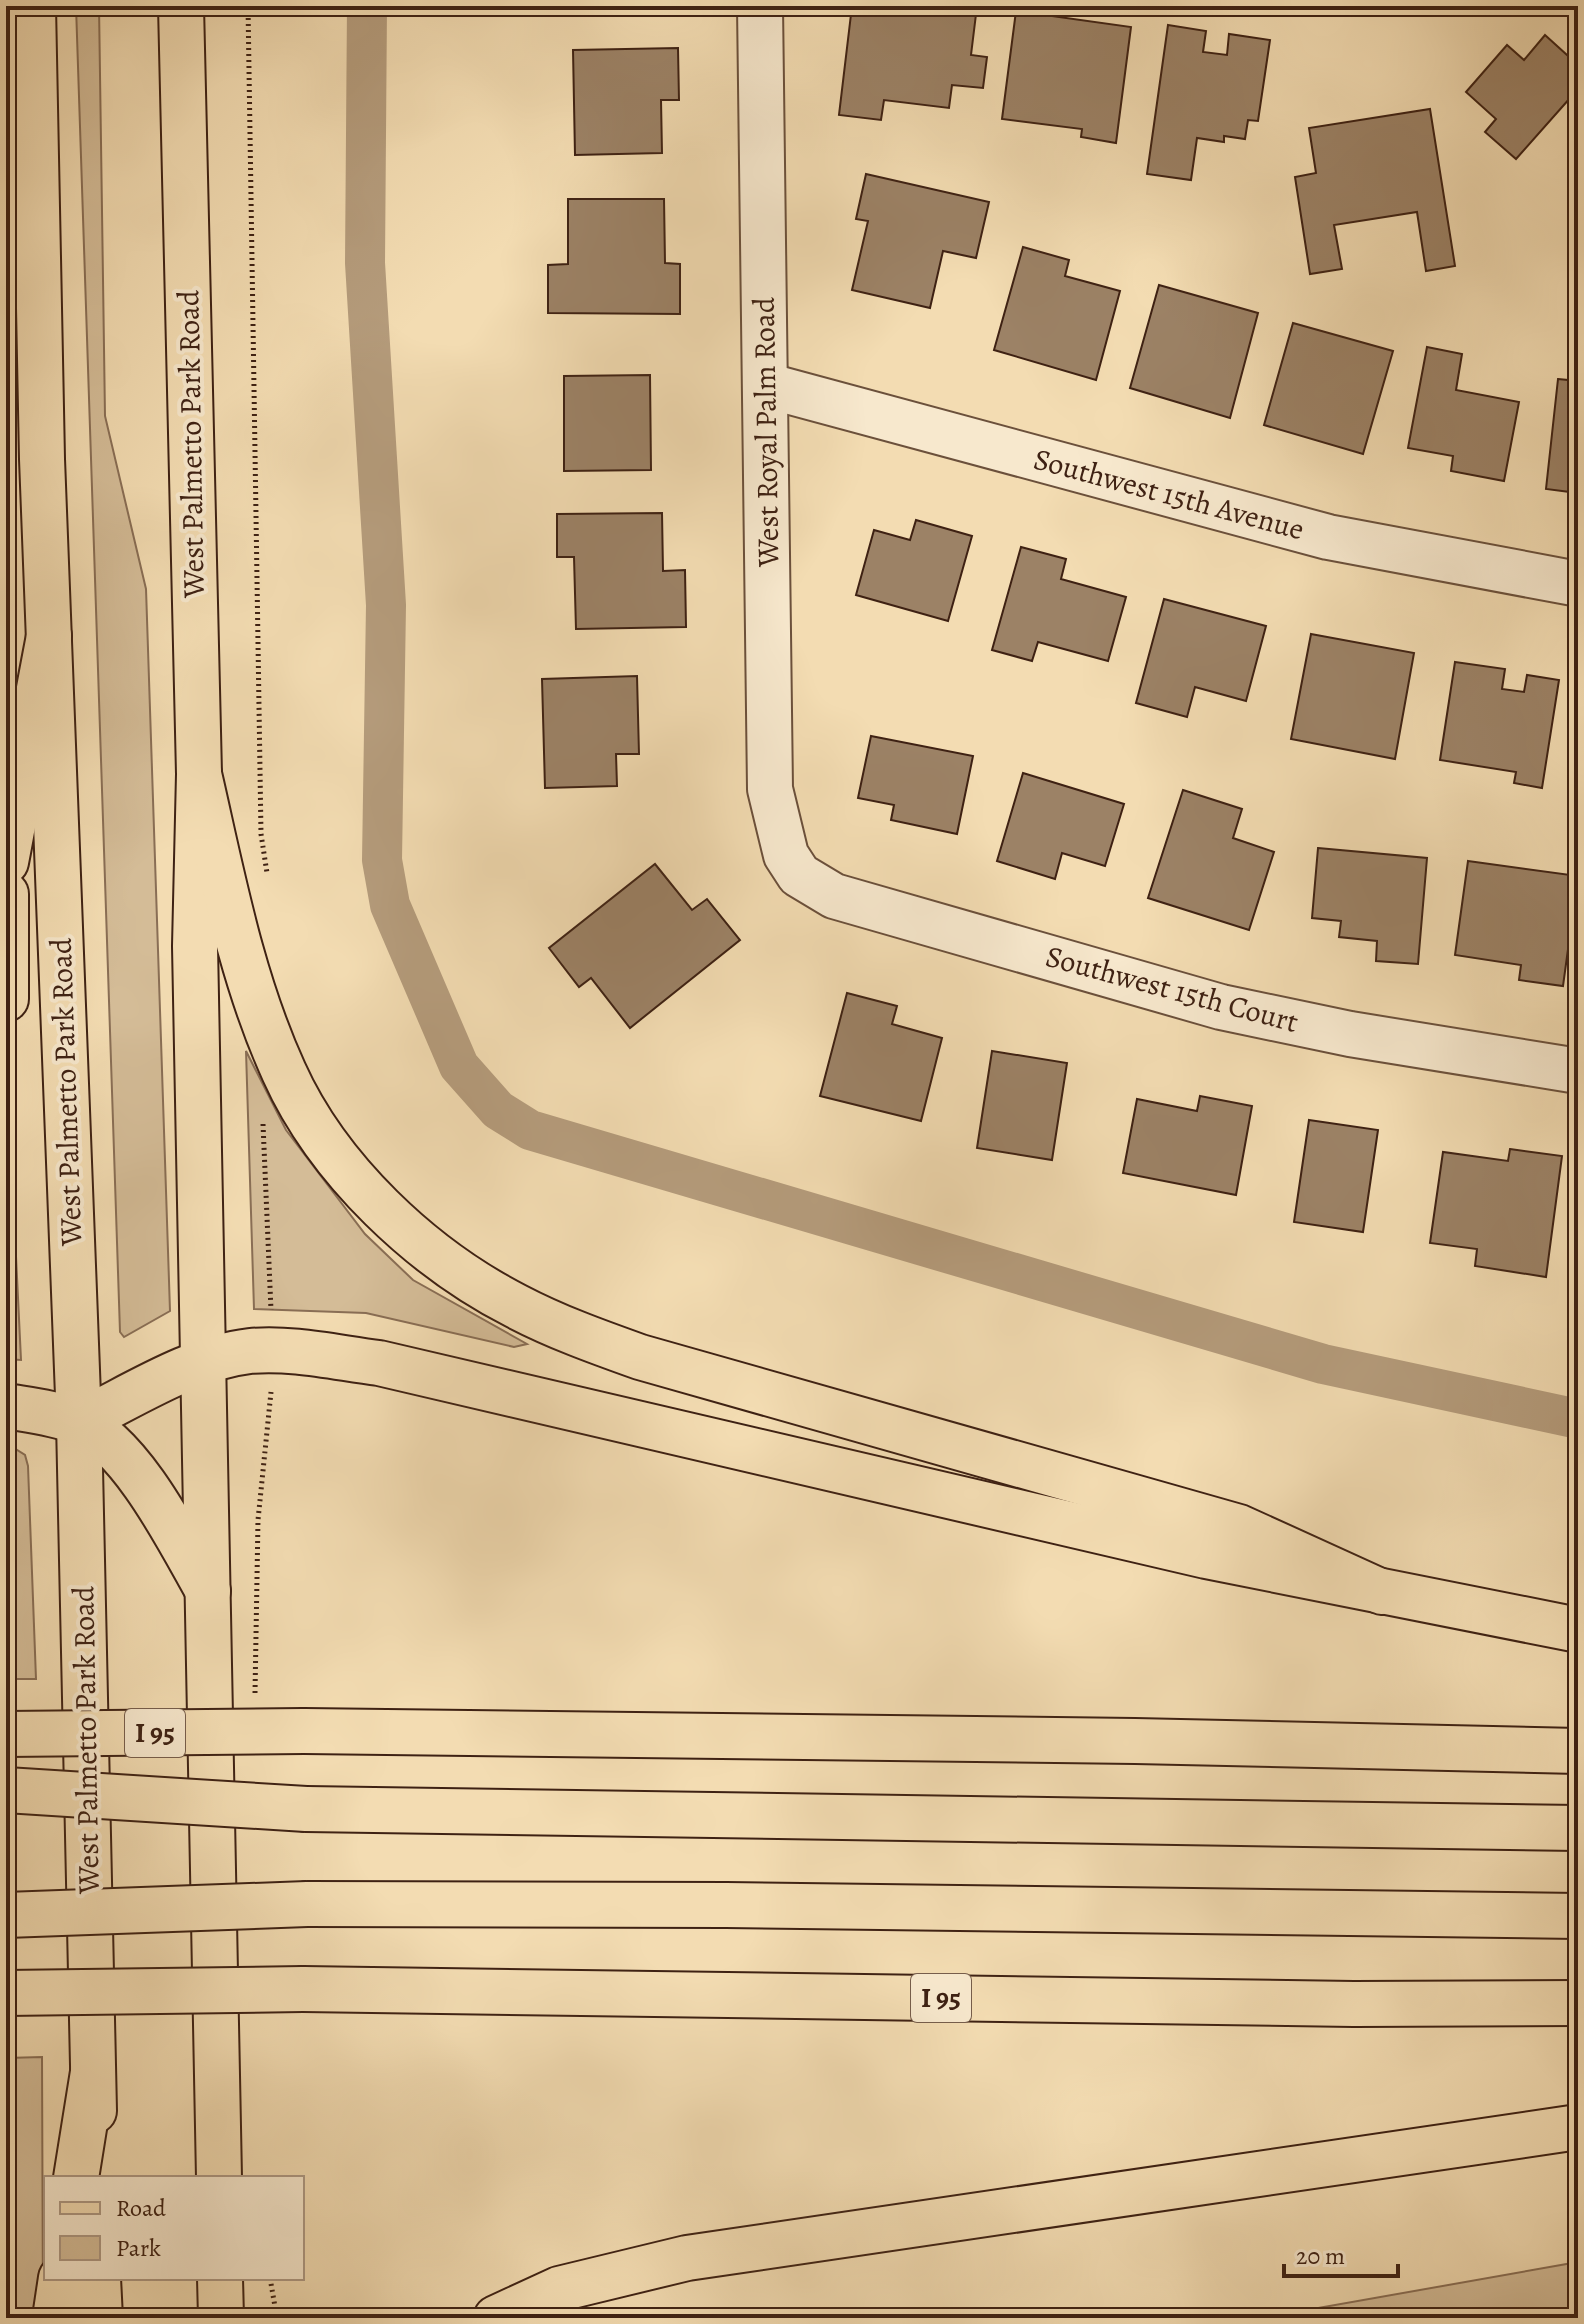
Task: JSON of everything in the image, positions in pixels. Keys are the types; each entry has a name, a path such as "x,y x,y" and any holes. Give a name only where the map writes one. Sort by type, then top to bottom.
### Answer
{"main road":[{"name":"West Palmetto Park Road","path":"33,6 49,636 79,1422 96,2176"},
{"name":"West Palmetto Park Road","path":"181,6 199,774 195,946 219,2176"},
{"path":"6,862 49,636"},
{"path":"199,774 242,958 285,1075 315,1126 367,1191 400,1224 476,1284 551,1324 640,1357 1239,1527 1382,1592"},
{"path":"6,894 6,999"},
{"path":"79,1422 204,1362 249,1351 271,1350 379,1363 837,1472 1382,1592 1578,1630"},
{"path":"6,1406 79,1422 105,1441 140,1480 208,1591"},
{"name":"I 95","path":"6,1734 304,1731 1090,1740 1578,1751"},
{"path":"6,1790 306,1809"},
{"path":"6,1812 306,1809 1578,1828"},
{"path":"6,1915 307,1904 741,1905 1578,1916"},
{"name":"I 95","path":"6,1993 303,1989 1354,2004 1578,2003"},
{"path":"76,2176 93,2072"},
{"path":"496,2318 559,2289 641,2266 1578,2127"},
{"path":"55,2318 61,2280"},
{"path":"98,2280 100,2318"},
{"path":"220,2280 221,2318"}],"street":[{"name":"West Royal Palm Road","path":"760,6 770,789 786,855"},
{"name":"Southwest 15th Avenue","path":"765,385 1328,537 1578,584"},
{"name":"Southwest 15th Court","path":"786,855 799,875 834,896 1221,1007 1350,1034 1578,1071"}],"path":[{"path":"248,6 260,818 268,876"},
{"path":"262,1115 271,1313"},
{"path":"270,2280 277,2318"}],"green space":[{"path":"76,6 99,6 105,416 146,589 170,1311 124,1337 120,1332"},
{"path":"246,1051 286,1130 365,1234 413,1280 527,1344 514,1347 366,1313 254,1309"},
{"path":"9,1111 21,1360 6,1359 6,1119"},
{"path":"6,1443 25,1455 28,1466 36,1679 6,1679"},
{"path":"42,2057 43,2318 6,2318 6,2058"},
{"path":"1578,2262 1578,2318 1262,2318"}],"building":[{"path":"852,6 891,6 890,11 915,14 916,6 977,6 971,55 987,57 983,88 952,85 949,108 884,100 881,120 839,115"},
{"path":"1016,11 1131,27 1116,143 1081,137 1082,129 1002,119"},
{"path":"1168,25 1206,31 1203,52 1227,55 1229,34 1270,40 1258,121 1248,120 1245,139 1224,136 1224,142 1197,138 1191,180 1147,174"},
{"path":"1545,35 1578,65 1578,89 1516,159 1485,132 1496,119 1466,92 1507,45 1524,60"},
{"path":"678,48 679,100 661,100 662,153 575,155 573,50"},
{"path":"1430,109 1455,266 1426,271 1417,212 1334,225 1342,269 1310,274 1295,177 1316,173 1309,128"},
{"path":"866,174 989,202 976,258 943,251 930,308 852,290 868,221 856,219"},
{"path":"568,199 664,199 665,263 680,264 680,314 548,313 548,265 568,264"},
{"path":"1023,247 1069,260 1065,276 1120,291 1096,380 994,350"},
{"path":"1159,285 1258,313 1230,418 1130,388"},
{"path":"1293,323 1393,351 1363,454 1264,425"},
{"path":"1427,347 1462,354 1456,390 1519,402 1504,481 1451,471 1453,456 1408,448"},
{"path":"650,375 651,470 564,471 564,376"},
{"path":"1558,379 1578,381 1578,493 1546,489"},
{"path":"662,513 663,571 685,570 686,627 576,629 574,557 557,557 557,514"},
{"path":"916,520 972,536 948,621 856,595 874,530 910,540"},
{"path":"1021,547 1066,559 1061,579 1126,597 1108,661 1038,642 1032,661 992,650"},
{"path":"1164,599 1266,626 1246,701 1195,687 1187,717 1136,703"},
{"path":"1311,634 1414,653 1395,759 1291,739"},
{"path":"1455,662 1505,669 1502,689 1524,692 1527,675 1559,680 1542,788 1514,783 1516,772 1440,760"},
{"path":"637,676 639,754 616,754 617,786 545,788 542,679"},
{"path":"871,736 973,756 957,834 891,820 894,805 858,798"},
{"path":"1023,773 1124,804 1105,866 1062,853 1055,879 997,861"},
{"path":"1183,790 1242,809 1233,838 1274,852 1249,930 1148,898"},
{"path":"1318,848 1427,858 1418,964 1376,961 1377,941 1339,937 1341,921 1312,918"},
{"path":"1468,861 1578,876 1563,986 1519,980 1521,965 1455,955"},
{"path":"655,864 692,910 707,899 740,940 630,1028 591,978 579,987 549,948"},
{"path":"847,993 897,1006 892,1024 942,1038 921,1121 820,1096"},
{"path":"992,1051 1067,1063 1052,1160 977,1148"},
{"path":"1200,1096 1252,1106 1236,1195 1123,1173 1137,1099 1197,1111"},
{"path":"1309,1120 1378,1130 1363,1232 1294,1222"},
{"path":"1510,1149 1562,1156 1546,1277 1475,1266 1477,1249 1430,1243 1443,1152 1508,1161"}],"waterway":[{"path":"367,6 365,263 386,605 382,860 390,905 459,1066 498,1110 530,1130 1323,1364 1578,1419"}]}
